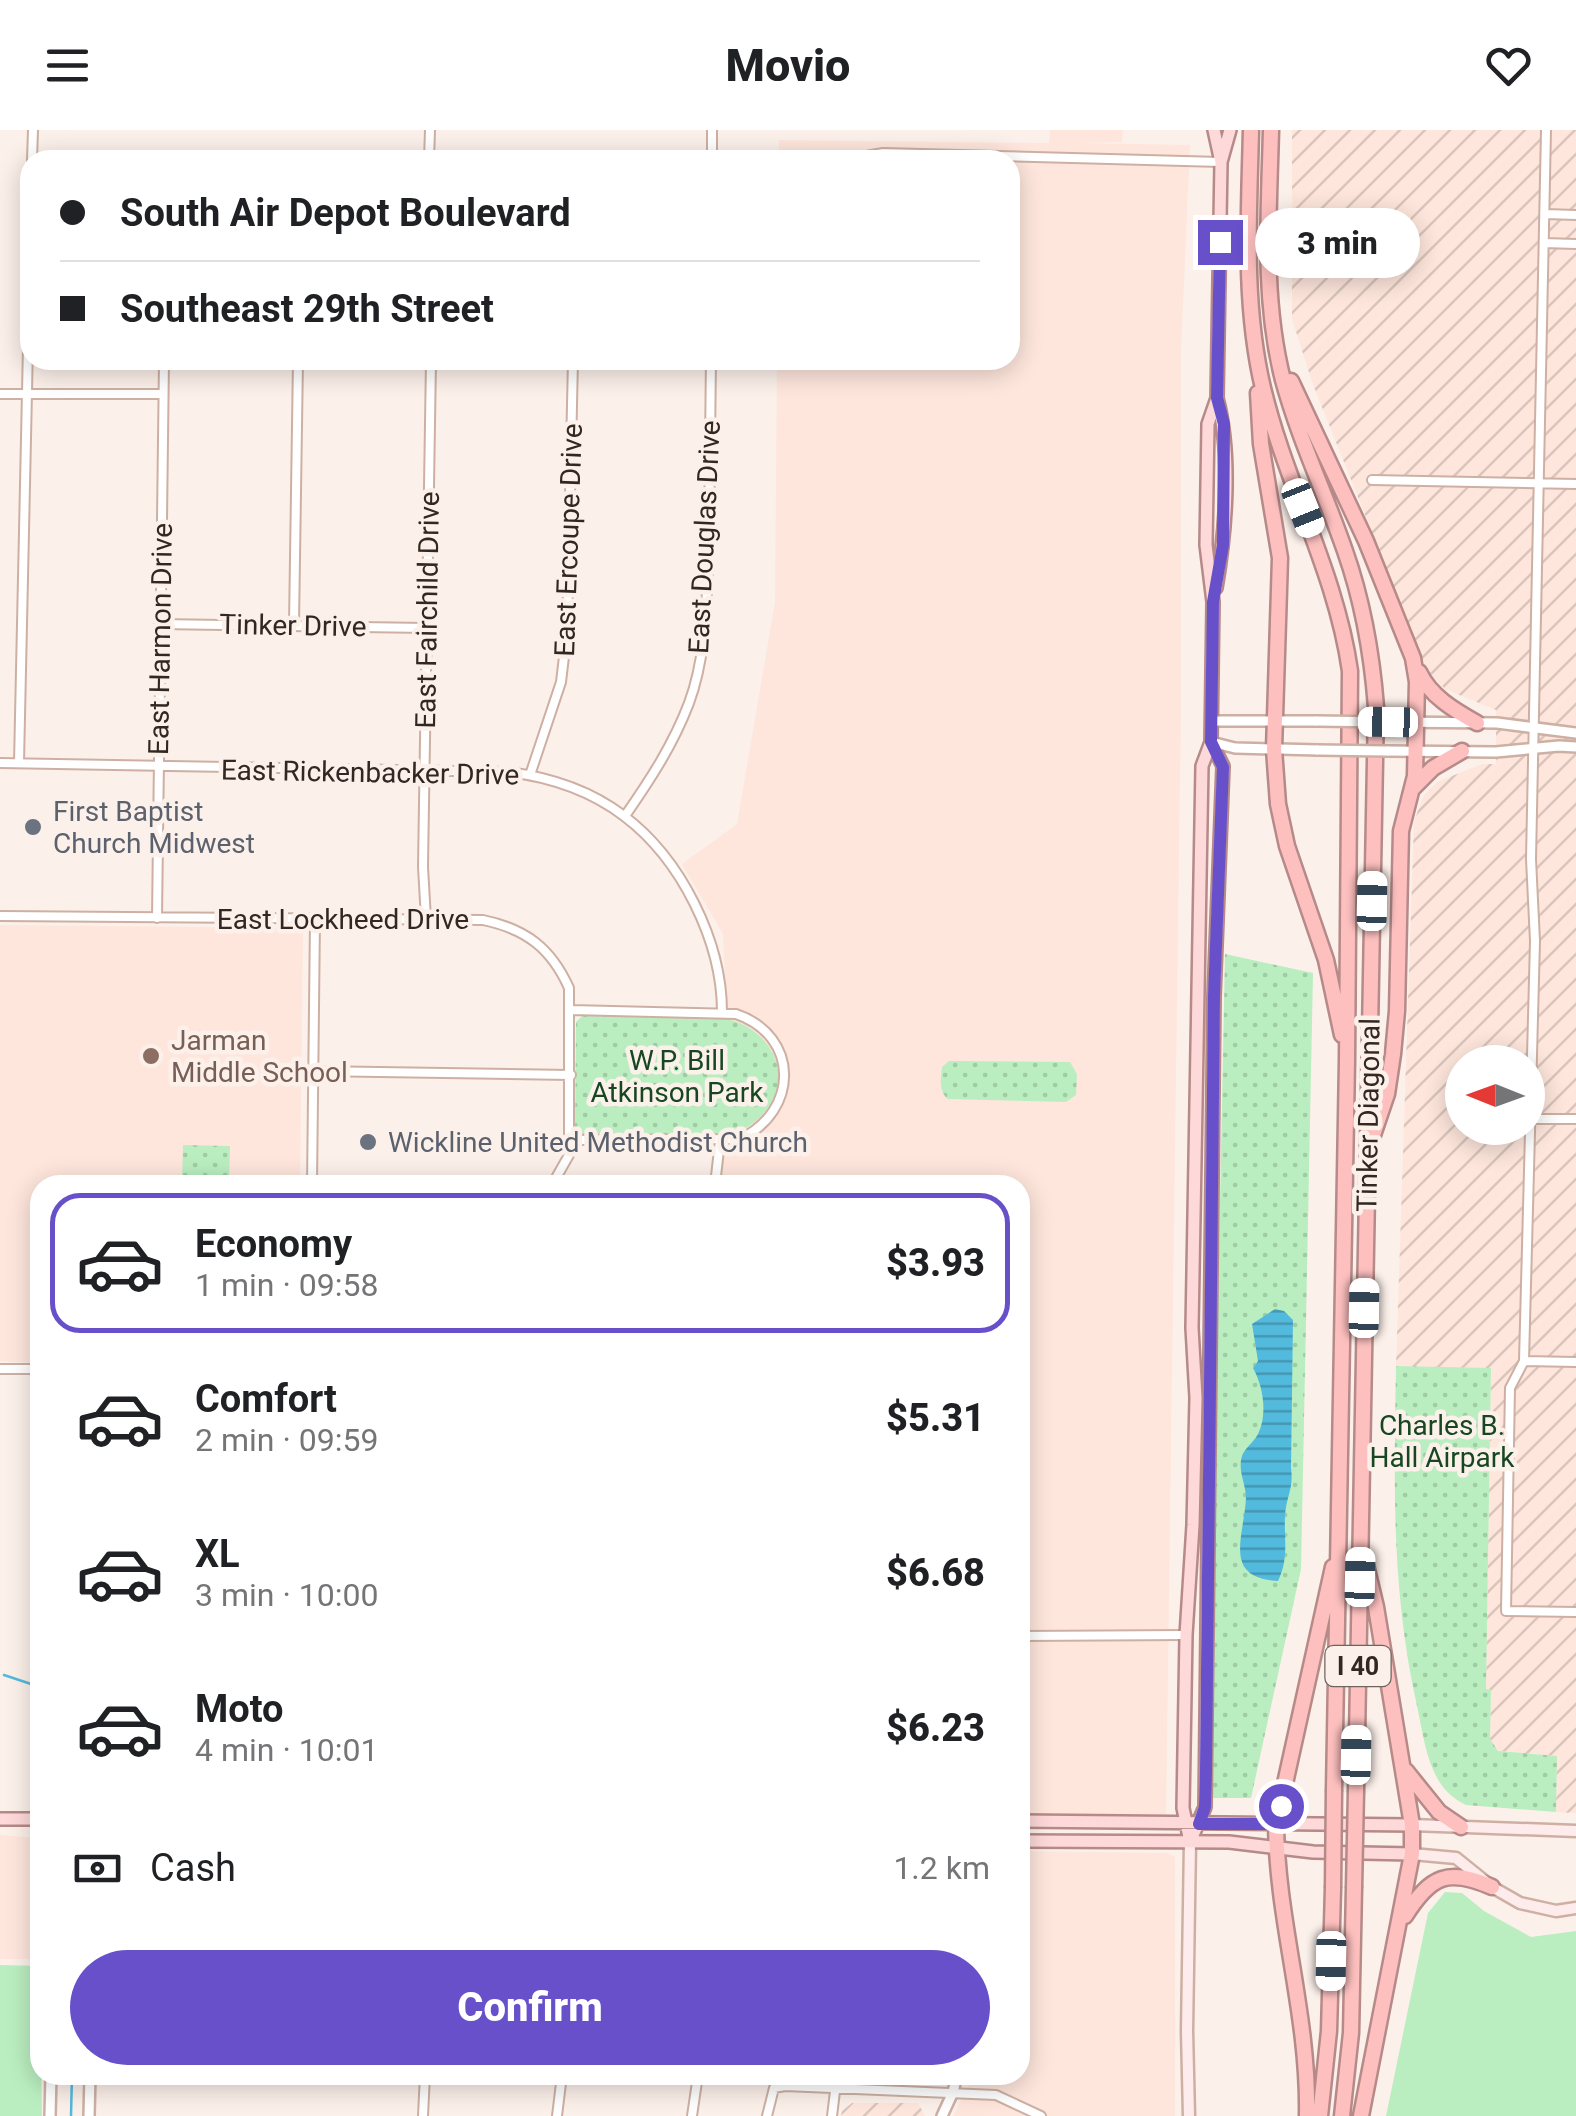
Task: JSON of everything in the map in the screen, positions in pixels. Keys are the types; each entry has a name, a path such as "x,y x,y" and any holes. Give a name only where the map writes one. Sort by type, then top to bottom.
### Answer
{"highway":[{"name":"Tinker Diagonal","path":"1251,130 1249,262 1256,352 1279,445 1330,578 1346,638 1350,672 1333,1888 1330,2030 1320,2116"},
{"name":"Tinker Diagonal","path":"1270,130 1268,262 1276,350 1300,438 1346,554 1371,650 1376,708 1351,2033 1342,2116"},
{"path":"1276,350 1366,542 1424,683 1452,710 1477,723"},
{"path":"1256,352 1260,444 1280,558 1274,749 1281,824 1326,960 1347,1061"},
{"path":"1367,1153 1387,1094 1393,1054 1401,831 1417,752 1412,658"},
{"path":"1412,788 1433,768 1462,752"},
{"path":"1360,1541 1376,1608 1412,1825 1412,1854 1361,2116"},
{"path":"1307,2116 1306,2041 1276,1848 1276,1824 1339,1542"},
{"path":"1402,1763 1423,1796 1462,1826"},
{"path":"1399,1924 1418,1894 1444,1878 1467,1876 1492,1888"}],"main road":[{"path":"1190,2116 1187,2031 1192,1824 1186,1635 1194,1525 1192,1270 1202,766 1211,742 1213,602 1223,545 1224,424 1217,398 1221,162 1214,130"},
{"path":"1221,162 1230,130"},
{"path":"1192,1824 1205,1807 1214,996 1223,767 1211,742"},
{"path":"0,1818 30,1819"},
{"path":"1030,1821 1412,1825 1576,1831"},
{"path":"1030,1841 1229,1842 1313,1852 1456,1858 1492,1888 1537,1908 1576,1908"}],"street":[{"path":"1531,1045 1531,859 1546,130"},
{"path":"1020,157 1221,162"},
{"path":"1545,214 1576,215"},
{"path":"1544,243 1576,244"},
{"path":"19,763 28,370"},
{"name":"East Harmon Drive","path":"157,918 164,370"},
{"path":"294,624 298,370"},
{"name":"East Fairchild Drive","path":"426,920 431,370"},
{"name":"East Ercoupe Drive","path":"530,775 562,682 567,632 574,370"},
{"name":"East Douglas Drive","path":"625,816 676,736 701,658 709,540 711,370"},
{"path":"0,394 163,394"},
{"path":"1372,480 1576,484"},
{"name":"Tinker Drive","path":"159,624 428,628"},
{"path":"1212,721 1477,723 1576,733"},
{"path":"1211,742 1235,748 1417,752 1576,747"},
{"name":"East Rickenbacker Drive","path":"0,763 530,775 596,798 625,816 674,871 697,908 714,950 722,1012"},
{"name":"East Lockheed Drive","path":"0,916 483,920 523,932 559,965 569,988 570,1140"},
{"path":"312,1175 315,919"},
{"path":"558,1175 568,1156 570,1140 740,1139 767,1121 778,1104 784,1077 782,1058 768,1034 748,1018 722,1012 572,1010"},
{"path":"314,1070 571,1074"},
{"path":"1545,1119 1576,1119"},
{"path":"716,1175 720,1142"},
{"path":"1528,1145 1524,1361 1510,1388 1506,1611 1576,1612"},
{"path":"1524,1361 1576,1362"},
{"path":"0,1369 30,1369"},
{"path":"1030,1636 1186,1635"},
{"path":"50,2116 51,2085"},
{"path":"90,2085 90,2116"},
{"path":"423,2116 425,2085"},
{"path":"557,2116 561,2085"},
{"path":"692,2116 697,2085"},
{"path":"832,2116 835,2085"},
{"path":"942,2116 955,2085"},
{"path":"767,2116 774,2088 954,2092 1009,2099 1041,2116"}],"shaded area":[{"path":"1050,130 1123,130 1122,142 1079,143 1190,145 1181,350 1181,705 1166,1818 1030,1818 1030,1175 721,1175 726,1136 746,1129 767,1109 779,1073 772,1051 750,1028 727,1019 723,934 682,864 737,824 775,602 777,370 1020,370 1020,150 779,150 779,140 1049,143"},
{"path":"1292,130 1576,130 1576,1813 1556,1812 1557,1756 1498,1751 1490,1739 1491,1690 1486,1689 1491,1369 1396,1366 1414,821 1424,795 1437,782 1482,764 1496,764 1496,710 1445,689 1427,670 1312,382 1292,319"},
{"name":"Jarman Middle School","path":"0,925 303,928 300,1175 30,1175 30,1362 0,1361"},
{"path":"0,1835 30,1837 30,1959 0,1959"},
{"path":"1030,1851 1168,1853 1175,1857 1175,2116 953,2116 968,2085 1030,2085"},
{"path":"852,2103 918,2103 925,2116 841,2116"}],"green space":[{"path":"1225,954 1313,973 1301,1569 1251,1798 1208,1798"},
{"name":"W.P. Bill Atkinson Park","path":"582,1016 713,1018 741,1023 759,1035 776,1061 778,1083 773,1100 757,1120 734,1134 581,1134 575,1128 576,1022"},
{"path":"949,1061 1070,1062 1077,1074 1076,1095 1066,1102 948,1099 941,1080 942,1067"},
{"path":"183,1145 230,1146 229,1175 182,1175"},
{"name":"Charles B. Hall Airpark","path":"1396,1366 1491,1368 1486,1689 1491,1690 1490,1739 1498,1751 1557,1756 1556,1812 1466,1805 1443,1787 1430,1763 1409,1663 1398,1578"},
{"path":"1445,1892 1462,1893 1484,1911 1531,1937 1576,1931 1576,2116 1386,2116 1428,1913"},
{"path":"0,1965 30,1966 30,2085 42,2085 42,2116 0,2116"}],"water":[{"path":"1275,1309 1293,1320 1291,1482 1285,1516 1285,1557 1278,1581 1249,1572 1240,1553 1246,1498 1241,1460 1258,1434 1263,1409 1262,1392 1253,1368 1258,1361 1252,1324"}],"waterway":[{"path":"4,1675 30,1684"},
{"path":"71,2116 72,2085"}],"place":[{"name":"First Baptist Church Midwest","path":"33,827"},
{"name":"Jarman Middle School","path":"151,1056"},
{"name":"Wickline United Methodist Church","path":"368,1142"}],"route":[{"path":"1220,242 1217,398 1224,424 1223,545 1213,602 1211,742 1223,767 1222,848 1214,996 1209,1315 1210,1616 1205,1807 1199,1824 1276,1824 1281,1806"}]}
